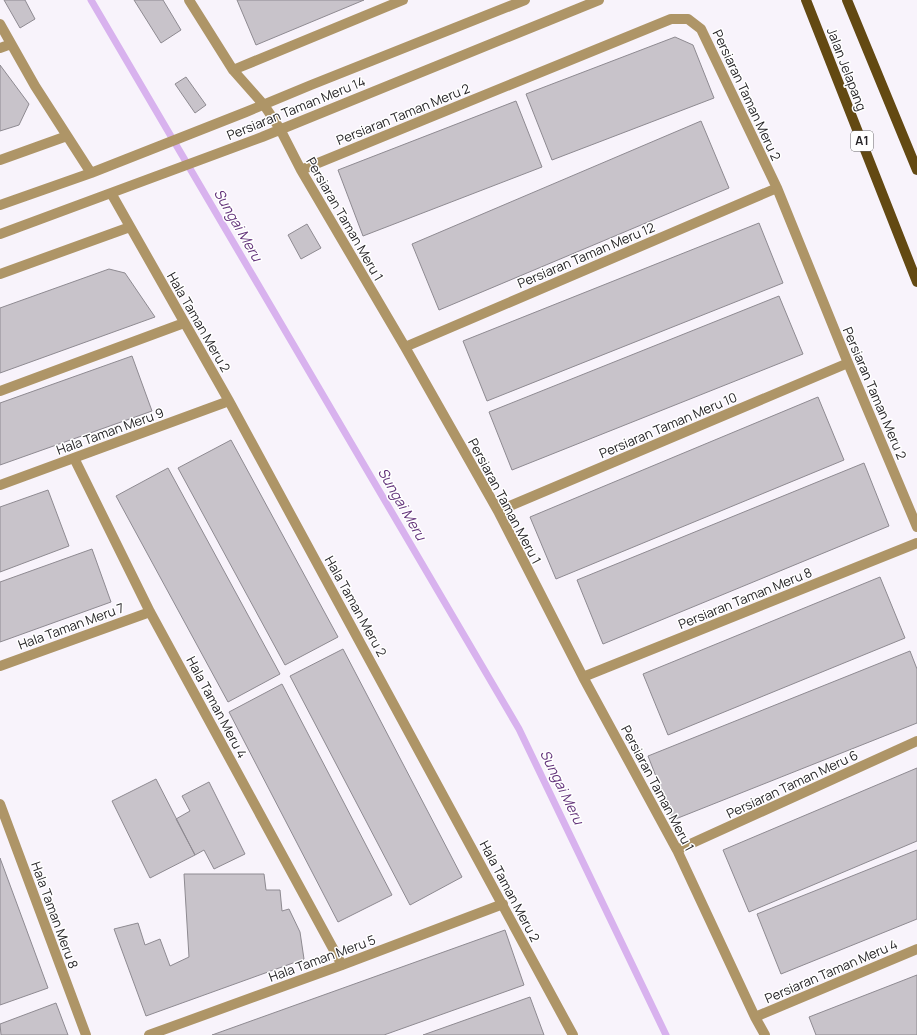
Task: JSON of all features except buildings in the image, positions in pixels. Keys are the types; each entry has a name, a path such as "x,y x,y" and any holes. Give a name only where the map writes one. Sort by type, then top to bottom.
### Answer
{"main road":[{"name":"Jalan Jelapang","path":"806,0 917,282"},
{"name":"Jalan Jelapang","path":"847,0 917,170"}],"street":[{"name":"Persiaran Taman Meru 1","path":"189,0 234,70 264,105 280,129 301,170 405,347 498,511 583,677 677,850 755,1017 765,1035"},
{"path":"234,70 404,0"},
{"name":"Persiaran Taman Meru 14","path":"0,205 91,173 525,0"},
{"name":"Persiaran Taman Meru 14","path":"0,234 280,129 599,0"},
{"name":"Persiaran Taman Meru 2","path":"301,170 671,18 688,19 701,29 777,188 917,527"},
{"path":"0,24 35,86 91,173"},
{"path":"0,48 11,44"},
{"path":"0,160 67,136"},
{"name":"Persiaran Taman Meru 12","path":"405,347 777,188"},
{"name":"Hala Taman Meru 2","path":"111,193 229,401 573,1035"},
{"path":"0,274 130,227"},
{"path":"0,391 184,322"},
{"name":"Persiaran Taman Meru 10","path":"498,511 848,363"},
{"name":"Hala Taman Meru 9","path":"0,485 229,401"},
{"name":"Hala Taman Meru 4","path":"74,458 150,612 342,965"},
{"name":"Persiaran Taman Meru 8","path":"583,677 917,543"},
{"name":"Hala Taman Meru 7","path":"0,666 150,612"},
{"name":"Persiaran Taman Meru 6","path":"677,850 917,741"},
{"name":"Hala Taman Meru 8","path":"0,804 86,1035"},
{"name":"Hala Taman Meru 5","path":"149,1035 342,965 503,904"},
{"name":"Persiaran Taman Meru 4","path":"755,1017 917,949"}],"waterway":[{"name":"Sungai Meru","path":"91,0 519,729 666,1035"}]}
